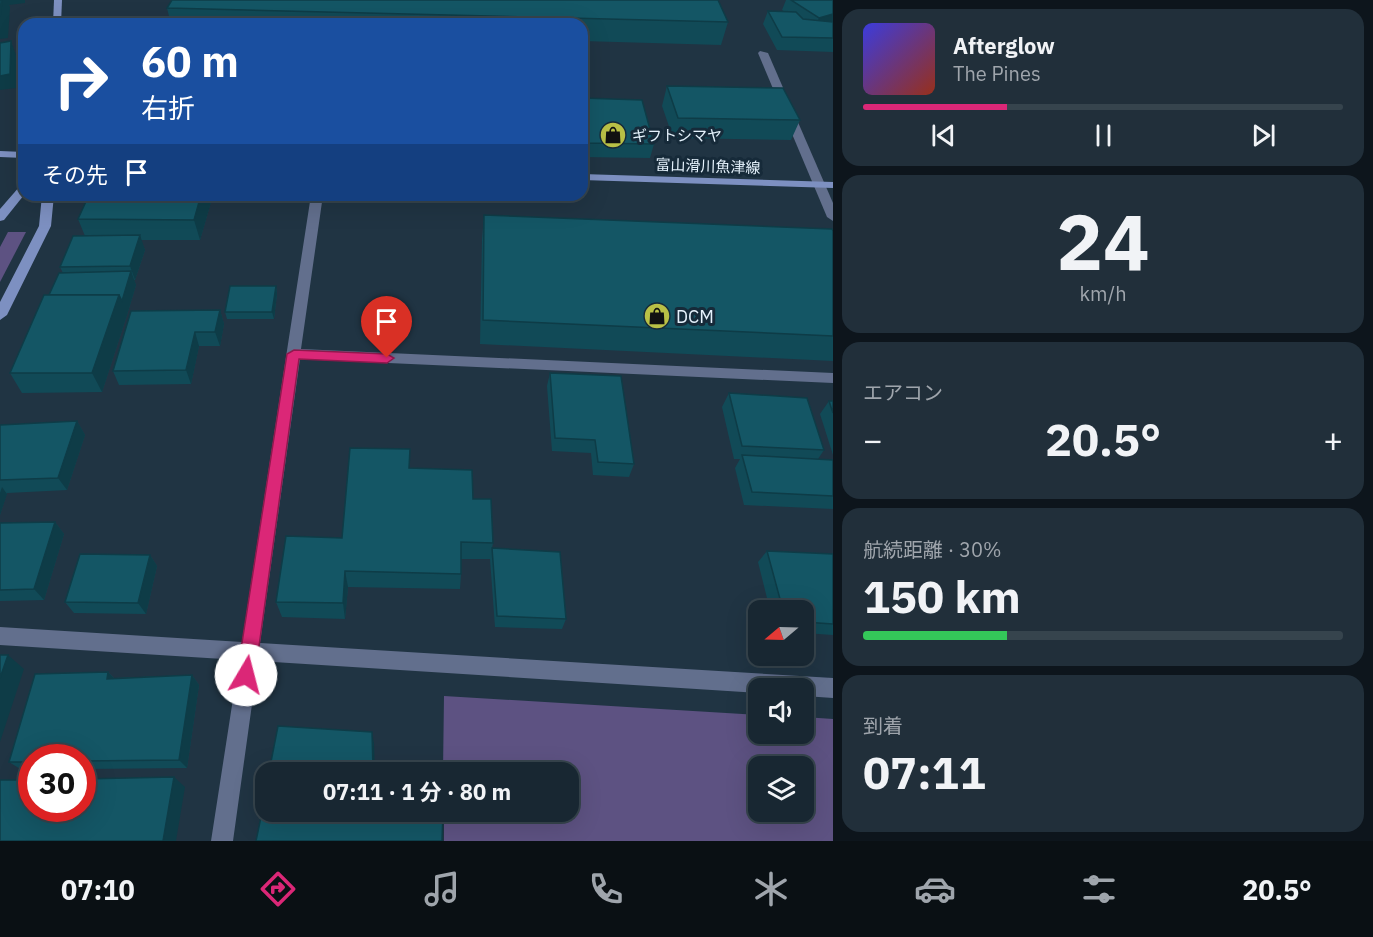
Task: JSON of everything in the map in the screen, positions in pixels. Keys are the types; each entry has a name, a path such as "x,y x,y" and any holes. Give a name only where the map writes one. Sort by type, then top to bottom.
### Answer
{"main road":[{"path":"57,18 58,0"},
{"path":"0,154 18,155"},
{"name":"富山滑川魚津線","path":"588,177 833,185"},
{"path":"0,218 18,196"},
{"path":"0,315 45,226 47,201"}],"street":[{"path":"763,53 833,217"},
{"path":"222,841 316,201"},
{"path":"294,354 833,378"},
{"path":"0,636 833,688"}],"shaded area":[{"path":"8,232 26,232 0,282 0,247"},
{"path":"444,696 748,714 748,744 814,744 814,718 833,719 833,841 444,841 444,822 579,822 579,762 443,762"}],"building":[{"path":"172,0 718,0 728,22 588,18 167,8"},
{"path":"791,0 833,0 833,14 819,18"},
{"path":"768,11 796,12 803,19 833,22 833,38 782,37"},
{"path":"11,41 10,74 0,76 0,43"},
{"path":"667,86 783,88 800,120 678,118"},
{"path":"588,98 642,100 654,144 588,143"},
{"path":"86,201 199,201 194,220 78,219"},
{"name":"DCM","path":"484,215 832,229 833,336 483,320"},
{"path":"140,235 130,266 60,267 73,236"},
{"path":"131,271 122,301 119,295 49,295 59,273"},
{"path":"230,286 276,286 272,312 225,312"},
{"path":"44,295 119,295 92,373 10,373"},
{"path":"220,310 215,332 195,332 186,370 113,371 131,311"},
{"path":"550,373 621,376 634,464 598,462 595,440 555,438"},
{"path":"729,393 807,398 824,450 742,446"},
{"path":"829,401 833,401 833,413"},
{"path":"77,421 58,478 0,480 0,425"},
{"path":"350,448 410,449 409,468 472,470 473,499 491,499 493,543 461,542 461,574 345,571 343,603 276,602 286,536 342,538"},
{"path":"742,455 833,460 833,496 752,492"},
{"path":"55,522 34,589 0,590 0,523"},
{"path":"492,548 560,552 566,619 497,616"},
{"path":"767,551 833,554 833,624 814,623 814,600 780,600"},
{"path":"80,554 150,555 138,603 65,602"},
{"path":"0,655 8,655 0,678"},
{"path":"108,672 107,679 192,675 179,760 96,761 96,744 18,744 18,762 9,762 35,674"},
{"path":"278,726 372,732 373,762 271,762"},
{"path":"174,777 163,841 0,841 0,780 18,780 18,822 96,822 96,779"},
{"path":"260,822 443,822 442,841 256,841"}],"place":[{"name":"ギフトシマヤ","path":"613,135"},
{"name":"DCM","path":"657,316"}],"route":[{"path":"246,675 294,354 387,358"}]}
